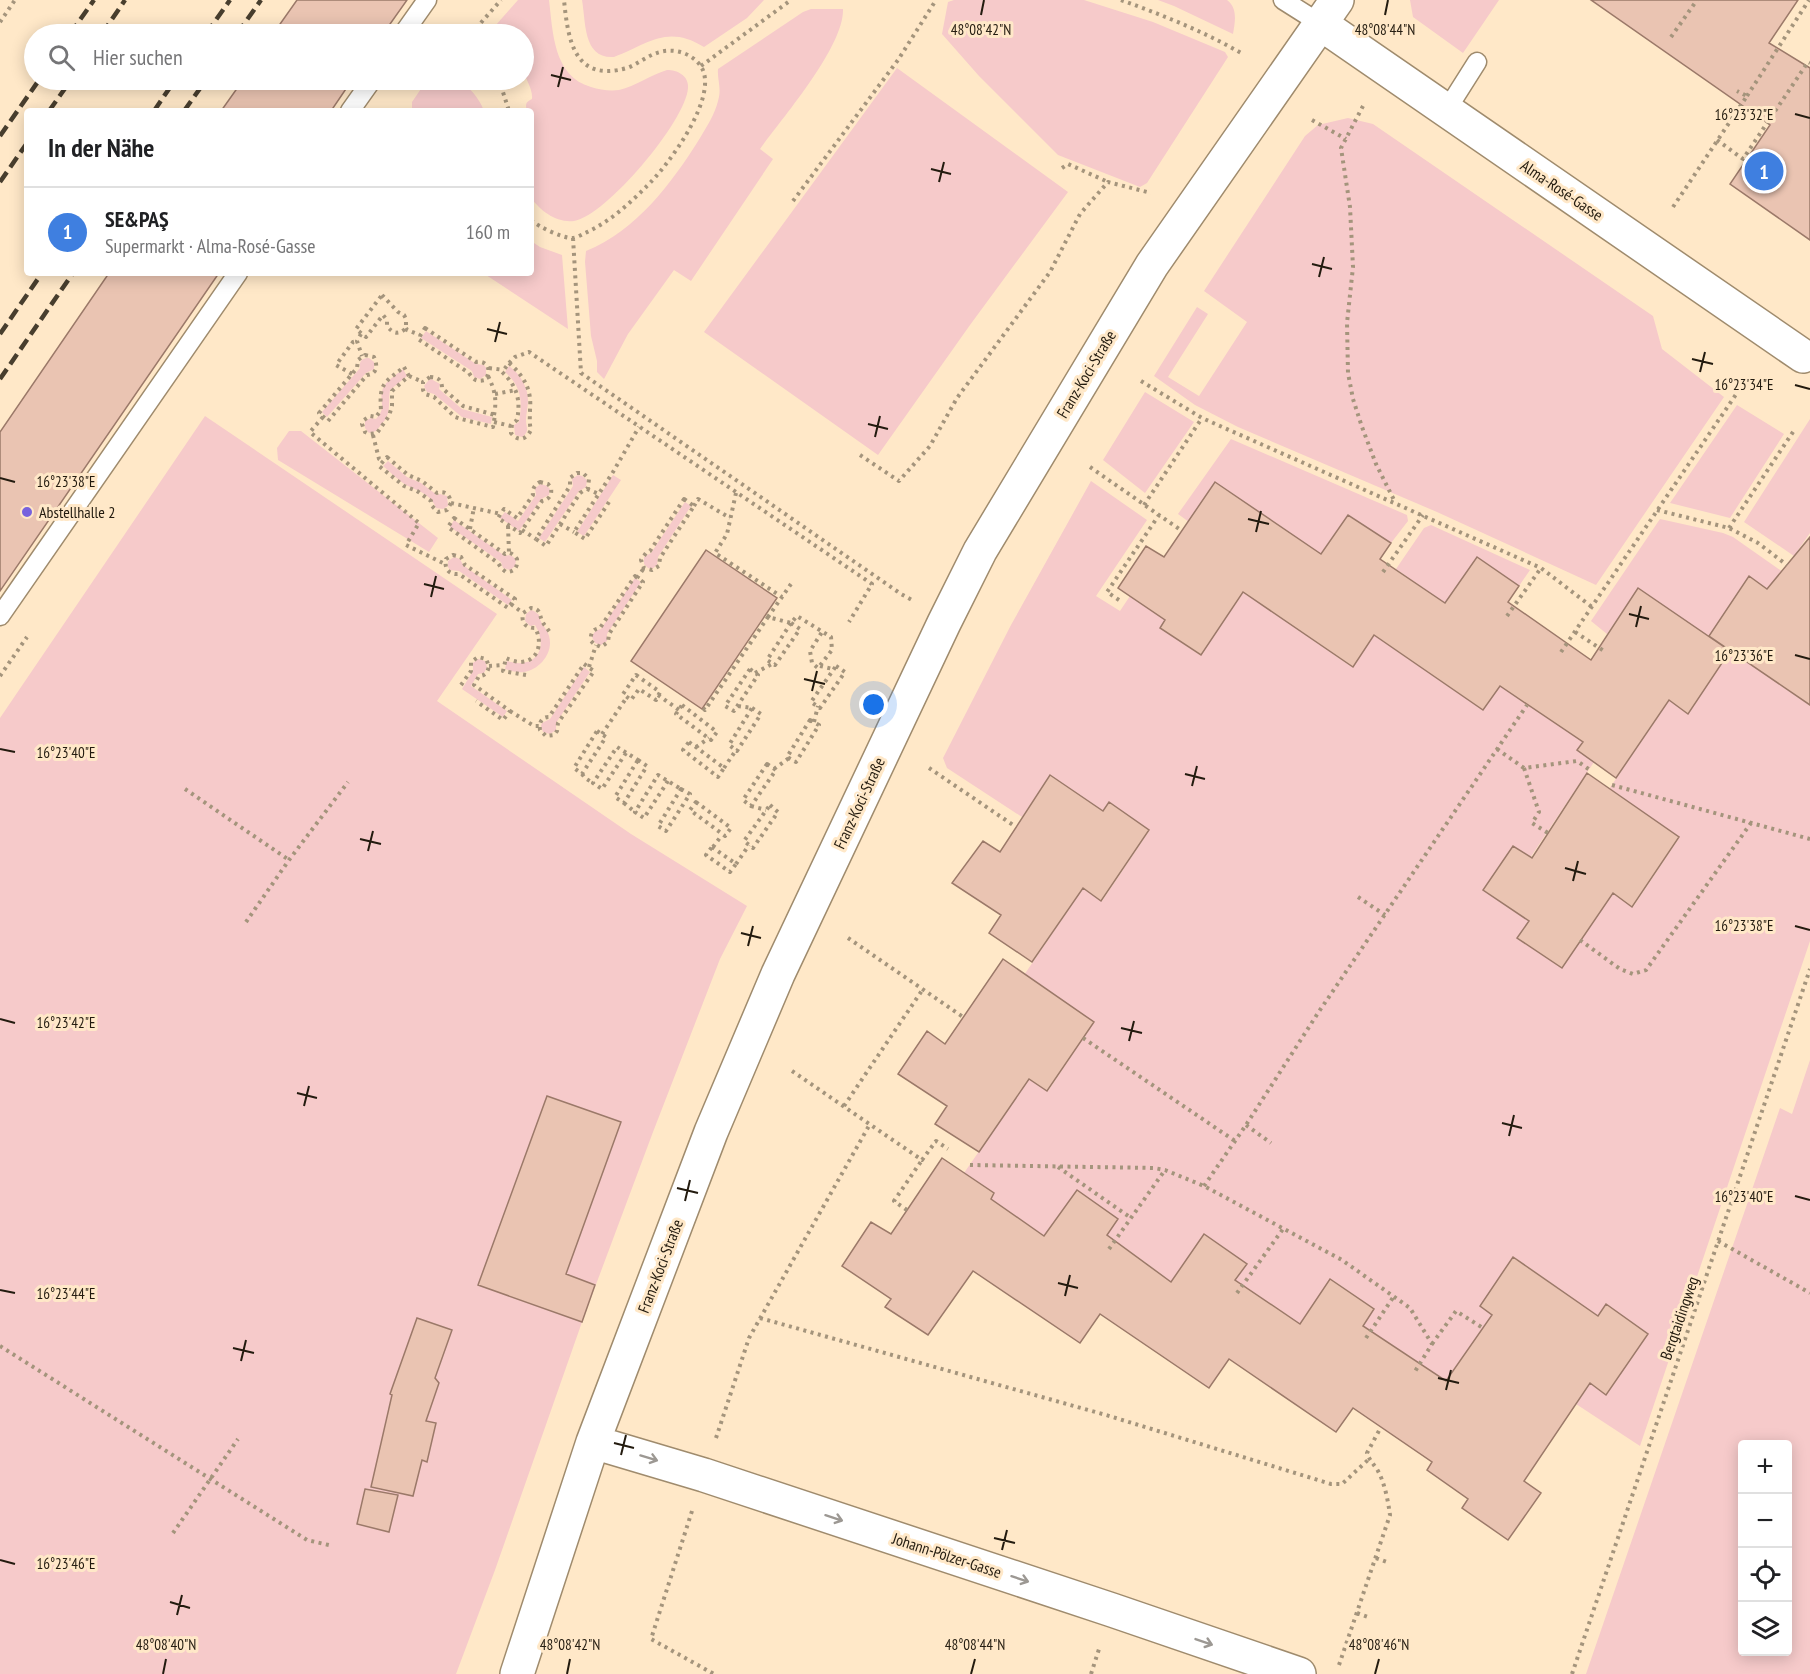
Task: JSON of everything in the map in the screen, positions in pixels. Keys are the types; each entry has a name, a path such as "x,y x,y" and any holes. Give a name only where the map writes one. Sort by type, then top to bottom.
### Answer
{"street":[{"name":"Alma-Rosé-Gasse","path":"1329,12 1446,111 1803,356"},
{"name":"Franz-Koci-Straße","path":"517,1674 593,1442 711,1132 778,974 944,624 980,551 1152,265 1329,12"},
{"name":"Johann-Pölzer-Gasse","path":"593,1442 704,1475 1299,1674"}],"lane":[{"path":"410,24 427,0"},
{"path":"1283,0 1329,12"},
{"path":"1446,111 1477,62"},
{"path":"352,108 365,90"},
{"path":"0,616 236,276"}],"path":[{"path":"0,22 15,0"},
{"path":"480,24 501,0"},
{"path":"534,223 573,238 596,228 615,216 647,186 671,157 694,121 704,97 705,79 701,66 690,55 677,51 659,52 630,67 613,71 599,71 584,64 574,52 567,29 564,0"},
{"path":"701,66 791,0"},
{"path":"793,201 898,60 936,0"},
{"path":"1121,0 1176,21 1241,53"},
{"path":"1671,37 1696,0"},
{"path":"1673,207 1809,0"},
{"path":"1717,140 1743,159 1809,62"},
{"path":"502,90 508,108"},
{"path":"1737,91 1747,96"},
{"path":"1363,106 1341,148 1350,207 1353,267 1347,323 1348,373 1362,427 1376,464 1396,503"},
{"path":"1312,120 1346,139"},
{"path":"1062,168 1068,164 1108,182 1151,193"},
{"path":"860,455 899,481 930,446 957,398 1050,272 1080,214 1108,182"},
{"path":"573,238 581,373 912,600"},
{"path":"382,294 398,312 404,315 406,328 399,333 393,332 387,326 387,320 383,315 366,337 356,329 382,294"},
{"path":"406,328 420,335"},
{"path":"488,376 485,380 476,381 469,373 418,339 420,335 425,328 476,362 482,362 489,368 504,370"},
{"path":"352,374 336,365 361,334"},
{"path":"357,341 362,356"},
{"path":"509,363 525,381 531,401 528,422 531,430 522,440 518,439 511,433 511,426 517,420 519,411 516,390 511,380 502,372 509,363 515,357 529,352 872,584 849,622"},
{"path":"362,356 374,357 376,370 373,374 367,375 328,421 319,413 352,374 362,356"},
{"path":"373,435 365,432 362,424 367,417 376,417 379,413 382,386 404,367 410,376 423,382"},
{"path":"489,368 488,376 497,404 493,427 461,420 434,397 425,394 423,390 423,382 426,378 435,377 442,383 442,388 463,406 494,415"},
{"path":"373,435 380,430 389,416 392,391 410,376"},
{"path":"1141,381 1202,418 1541,568 1592,607"},
{"path":"495,394 516,390"},
{"path":"1561,652 1737,393"},
{"path":"323,417 310,432 419,523 406,545 445,564"},
{"path":"1144,505 1202,418"},
{"path":"494,422 511,426"},
{"path":"574,532 639,427"},
{"path":"1729,528 1795,429"},
{"path":"373,435 383,462"},
{"path":"387,458 408,475 422,481 437,493 448,494 452,503 445,510 438,512 432,506 431,501 417,491 404,486 379,466 387,458"},
{"path":"1090,467 1182,531"},
{"path":"522,530 546,546 580,493 587,489 589,479 582,473 570,478 570,486 536,539"},
{"path":"540,482 549,484 550,496 542,501 520,534 498,518 501,514 504,509 518,518 533,495 534,487 540,482"},
{"path":"587,489 599,494"},
{"path":"736,493 727,534 714,554 782,597"},
{"path":"550,496 560,502"},
{"path":"644,568 641,560 643,556 650,551 684,499 694,506"},
{"path":"644,568 652,570 659,566 660,558 698,499 730,518"},
{"path":"560,524 585,539 609,502"},
{"path":"452,503 501,514"},
{"path":"470,529 474,507"},
{"path":"445,510 452,520"},
{"path":"1657,510 1729,528 1758,543 1787,565"},
{"path":"1119,600 1107,592 1159,515"},
{"path":"1383,572 1423,515"},
{"path":"453,518 505,554 515,555 518,563 514,570 506,572 498,563 448,527 452,520 453,518"},
{"path":"508,525 509,553"},
{"path":"457,555 461,557 465,565 515,599 511,604 508,608 459,574 448,572 446,559 457,555"},
{"path":"637,578 644,568"},
{"path":"1507,615 1541,568"},
{"path":"635,576 637,578 644,582 609,634 608,642 601,647 596,645 591,641 591,633 594,629 600,628 635,576"},
{"path":"703,708 705,710 791,584"},
{"path":"511,604 523,613"},
{"path":"523,613 531,608 539,611 550,634"},
{"path":"523,613 525,625 535,628 538,633 538,651 524,662 506,658 502,671 526,675"},
{"path":"773,664 767,660 797,616 831,637 832,650 820,666"},
{"path":"755,673 775,665 800,629 791,623 768,617"},
{"path":"822,632 810,651 812,663 818,668 820,666 833,669"},
{"path":"1575,632 1604,651"},
{"path":"588,668 596,645"},
{"path":"461,685 471,671 471,662 478,657 483,658 489,663 488,672 480,676 474,686 534,726 539,726"},
{"path":"584,664 594,671 558,723 554,735 546,736 539,726 543,718 549,717 584,664"},
{"path":"489,666 504,665"},
{"path":"836,666 845,672 820,708 818,706 811,702 836,666"},
{"path":"750,669 755,673 758,675 734,711 725,706 750,669"},
{"path":"636,675 660,692 658,695 656,700 639,689 631,700 623,694 636,675"},
{"path":"658,695 679,710"},
{"path":"602,734 627,697"},
{"path":"476,701 503,720 510,711"},
{"path":"696,747 709,738 711,740 717,732 682,705 676,714 709,738"},
{"path":"1204,1186 1318,1013 1527,705"},
{"path":"724,768 689,742 683,750 718,777 761,714 752,708 738,706"},
{"path":"814,722 818,706"},
{"path":"736,750 729,745 752,708"},
{"path":"810,720 819,725 796,762 789,758 787,757 810,720"},
{"path":"582,774 606,737 597,731 574,768 585,778 602,789 626,753"},
{"path":"593,783 617,747 638,760 647,766 624,803"},
{"path":"1497,749 1524,768 1539,812 1532,823 1548,833"},
{"path":"774,769 789,758"},
{"path":"638,760 615,797 635,812 644,818 668,781"},
{"path":"1524,768 1577,761 1590,770"},
{"path":"766,810 751,806 743,800 768,764 774,769"},
{"path":"929,768 1016,826"},
{"path":"751,806 776,770 774,769"},
{"path":"635,812 658,775 690,794 666,831 658,826 681,789"},
{"path":"246,922 348,782"},
{"path":"1612,785 1810,839"},
{"path":"185,789 289,860"},
{"path":"691,809 696,802 731,828 725,836 722,835 706,855 730,872 749,845"},
{"path":"683,805 722,835"},
{"path":"770,806 778,812 753,848 749,845 744,842 770,806"},
{"path":"1581,940 1620,969 1633,974 1646,970 1751,823"},
{"path":"713,848 736,864"},
{"path":"1358,897 1385,915"},
{"path":"849,938 963,1017"},
{"name":"Bergtaidingweg","path":"1572,1674 1810,969"},
{"path":"844,1106 923,989"},
{"path":"1083,1038 1234,1140"},
{"path":"792,1071 922,1160"},
{"path":"714,1674 651,1639 749,1338 870,1124"},
{"path":"1246,1125 1271,1143"},
{"path":"907,1210 894,1201 936,1141 948,1149"},
{"path":"970,1165 1165,1170 1204,1186 1342,1260 1410,1308 1432,1344"},
{"path":"1057,1167 1131,1218"},
{"path":"1109,1249 1165,1170"},
{"path":"1237,1293 1283,1229"},
{"path":"1718,1241 1810,1293"},
{"path":"1366,1338 1394,1296"},
{"path":"1414,1373 1456,1311 1483,1328"},
{"path":"760,1318 1106,1415 1331,1484 1342,1484 1369,1459"},
{"path":"0,1346 307,1540 333,1546"},
{"path":"1339,1665 1390,1515 1388,1498 1378,1470 1367,1454 1381,1427"},
{"path":"173,1533 238,1439"},
{"path":"1376,1558 1390,1563"},
{"path":"1357,1613 1371,1618"},
{"path":"1091,1674 1103,1637"}],"shaded area":[{"path":"518,0 549,0 557,51 569,73 578,81 598,89 619,90 667,70 682,74 687,80 688,88 684,103 659,143 624,185 588,215 574,221 561,220 550,215 534,201 534,108 526,107 527,102 532,99 531,90 534,90 534,24 497,24"},
{"path":"582,0 764,0 747,18 704,47 679,37 658,38 614,57 604,56 591,46"},
{"path":"954,0 1084,0 1153,22 1225,52 1228,57 1147,183 1140,187 1058,155 979,76 942,34 948,2"},
{"path":"1158,0 1227,0 1234,11 1233,34 1174,6"},
{"path":"1410,0 1499,0 1463,53 1413,17"},
{"path":"811,9 843,9 841,25 823,62 797,101 760,149 773,159 691,281 674,270 628,334 604,379 597,372 597,361 591,336 586,251 621,231 637,218 677,172 715,111 720,92 718,69 803,12"},
{"path":"897,68 1068,192 878,455 704,332"},
{"path":"420,90 470,90 482,108 412,108 412,102"},
{"path":"1348,118 1373,124 1653,316 1662,349 1724,397 1596,585 1437,512 1238,427 1195,405 1154,376 1197,307 1208,314 1168,377 1199,396 1247,322 1204,291 1305,136 1318,125"},
{"path":"534,243 562,255 568,329 488,276 534,276"},
{"path":"426,331 476,364 484,365 486,375 480,379 474,377 472,371 421,338"},
{"path":"369,358 374,362 374,369 366,373 327,417 322,412 360,368 362,360"},
{"path":"509,366 523,381 528,395 527,431 522,437 515,435 514,425 519,422 521,401 518,388 505,372"},
{"path":"403,369 407,376 390,390 387,417 376,431 369,433 365,428 365,421 371,418 376,419 380,415 384,386"},
{"path":"431,379 440,384 439,389 462,409 492,417 491,424 462,417 434,394 427,392 424,386"},
{"path":"1145,392 1194,422 1145,493 1103,460"},
{"path":"1737,405 1784,434 1730,518 1670,503"},
{"path":"205,416 497,614 437,701 631,834 747,906 720,959 653,1132 582,1322 456,1674 0,1674 0,718"},
{"path":"1810,419 1810,533 1794,556 1744,522"},
{"path":"289,431 301,431 438,538 429,552 278,460 277,448"},
{"path":"1231,439 1407,515 1408,521 1391,543 1348,515 1316,560 1189,522 1178,514"},
{"path":"388,461 407,477 421,483 437,495 447,496 448,506 443,509 436,508 427,496 403,483 383,466"},
{"path":"578,475 587,480 586,487 579,491 545,542 539,538 573,486 572,479"},
{"path":"613,475 621,480 584,536 577,532"},
{"path":"1091,481 1147,520 1096,596 1120,611 1130,596 1165,620 1160,628 1200,655 1248,586 1265,607 1352,667 1376,633 1394,649 1483,710 1505,679 1525,693 1520,700 1561,727 1587,735 1577,750 1594,762 1530,858 1513,846 1483,890 1529,921 1517,938 1562,968 1613,893 1633,907 1679,838 1603,798 1657,718 1667,699 1688,713 1741,633 1758,670 1799,698 1810,683 1810,941 1640,1446 1576,1404 1590,1384 1606,1395 1647,1333 1606,1304 1595,1322 1558,1288 1514,1257 1480,1306 1492,1315 1445,1394 1414,1359 1377,1335 1358,1333 1374,1309 1331,1279 1298,1327 1286,1314 1250,1290 1230,1288 1246,1264 1170,1284 1157,1271 1121,1245 1101,1244 1118,1219 1077,1190 1042,1240 1031,1227 991,1199 964,1173 1018,1095 1027,1078 1048,1091 1094,1022 1020,981 1073,903 1080,886 1102,901 1149,831 1109,803 1103,811 1050,775 1022,817 947,768 943,758 1011,625"},
{"path":"541,484 550,489 549,495 541,499 519,531 500,518 505,512 518,521 536,495 535,488"},
{"path":"685,502 691,506 658,557 657,565 652,569 648,568 644,564 644,557 651,553"},
{"path":"1660,519 1733,537 1783,572 1770,591 1749,576 1709,637 1638,588 1607,634 1591,621"},
{"path":"454,520 505,556 513,556 516,560 515,566 510,570 503,568 501,562 450,527"},
{"path":"1431,525 1530,570 1519,586 1477,557 1443,606 1430,593 1396,569 1424,528"},
{"path":"454,557 460,559 463,565 512,600 508,605 459,571 450,570 448,561"},
{"path":"635,578 641,582 607,634 607,641 601,645 595,643 592,637 596,631 601,629"},
{"path":"531,610 539,615 548,633 550,642 548,654 530,671 519,672 505,669 507,661 525,663 532,660 540,649 541,642 535,625 530,626 525,621 526,614"},
{"path":"478,659 485,661 487,667 484,673 478,674 471,686 507,711 503,717 462,689 473,671 473,663"},
{"path":"584,667 590,672 556,723 556,730 550,734 543,732 542,723 550,719"},
{"path":"1810,1060 1810,1674 1586,1674 1780,1108 1792,1114"}],"building":[{"path":"297,0 407,0 390,24 280,24"},
{"path":"1591,0 1798,0 1769,43 1810,68 1810,240 1730,184 1770,125"},
{"path":"236,90 345,90 333,108 223,108"},
{"name":"Abstellhalle 2","path":"107,276 217,276 0,591 0,432"},
{"path":"1215,482 1321,554 1348,515 1391,543 1380,559 1445,603 1477,557 1519,586 1508,602 1591,660 1638,588 1730,651 1688,714 1669,700 1616,778 1577,750 1583,742 1500,686 1483,710 1374,635 1353,667 1243,592 1201,655 1160,628 1165,620 1118,588 1146,546 1164,557"},
{"path":"1810,537 1810,705 1709,636 1749,576 1767,589"},
{"path":"706,550 777,598 702,709 631,661"},
{"path":"1587,773 1679,837 1632,907 1613,893 1562,968 1517,938 1529,921 1483,890 1513,846 1532,858"},
{"path":"1050,775 1103,811 1109,802 1149,830 1101,901 1083,888 1032,962 989,933 1001,915 952,883 983,841 1000,852"},
{"path":"1003,959 1094,1022 1047,1091 1029,1079 979,1152 935,1124 947,1106 898,1074 927,1031 945,1044"},
{"path":"547,1096 621,1122 566,1274 595,1285 582,1322 478,1285"},
{"path":"942,1158 994,1193 991,1199 1044,1236 1077,1190 1118,1219 1107,1235 1171,1282 1204,1234 1247,1264 1235,1280 1300,1324 1330,1279 1374,1309 1363,1326 1446,1381 1492,1315 1480,1306 1513,1257 1598,1316 1606,1304 1648,1334 1606,1395 1590,1383 1524,1481 1541,1493 1508,1540 1462,1508 1468,1499 1427,1470 1432,1462 1353,1408 1336,1432 1229,1359 1209,1388 1100,1314 1080,1343 973,1271 928,1335 885,1307 891,1299 842,1266 871,1222 891,1234"},
{"path":"417,1318 452,1330 435,1378 439,1383 426,1421 436,1423 427,1462 422,1460 413,1496 371,1487 392,1395 390,1394"},
{"path":"365,1489 398,1495 389,1532 357,1524"}],"railway":[{"path":"77,24 94,0"},
{"path":"109,24 125,0"},
{"path":"213,24 230,0"},
{"path":"244,24 261,0"},
{"path":"0,136 32,90"},
{"path":"51,108 64,90"},
{"path":"156,108 168,90"},
{"path":"186,108 199,90"},
{"path":"0,182 24,147"},
{"path":"0,334 40,276"},
{"path":"0,379 71,276"}],"place":[{"name":"SE&PAŞ","path":"1764,171"},
{"name":"Abstellhalle 2","path":"27,512"}]}
